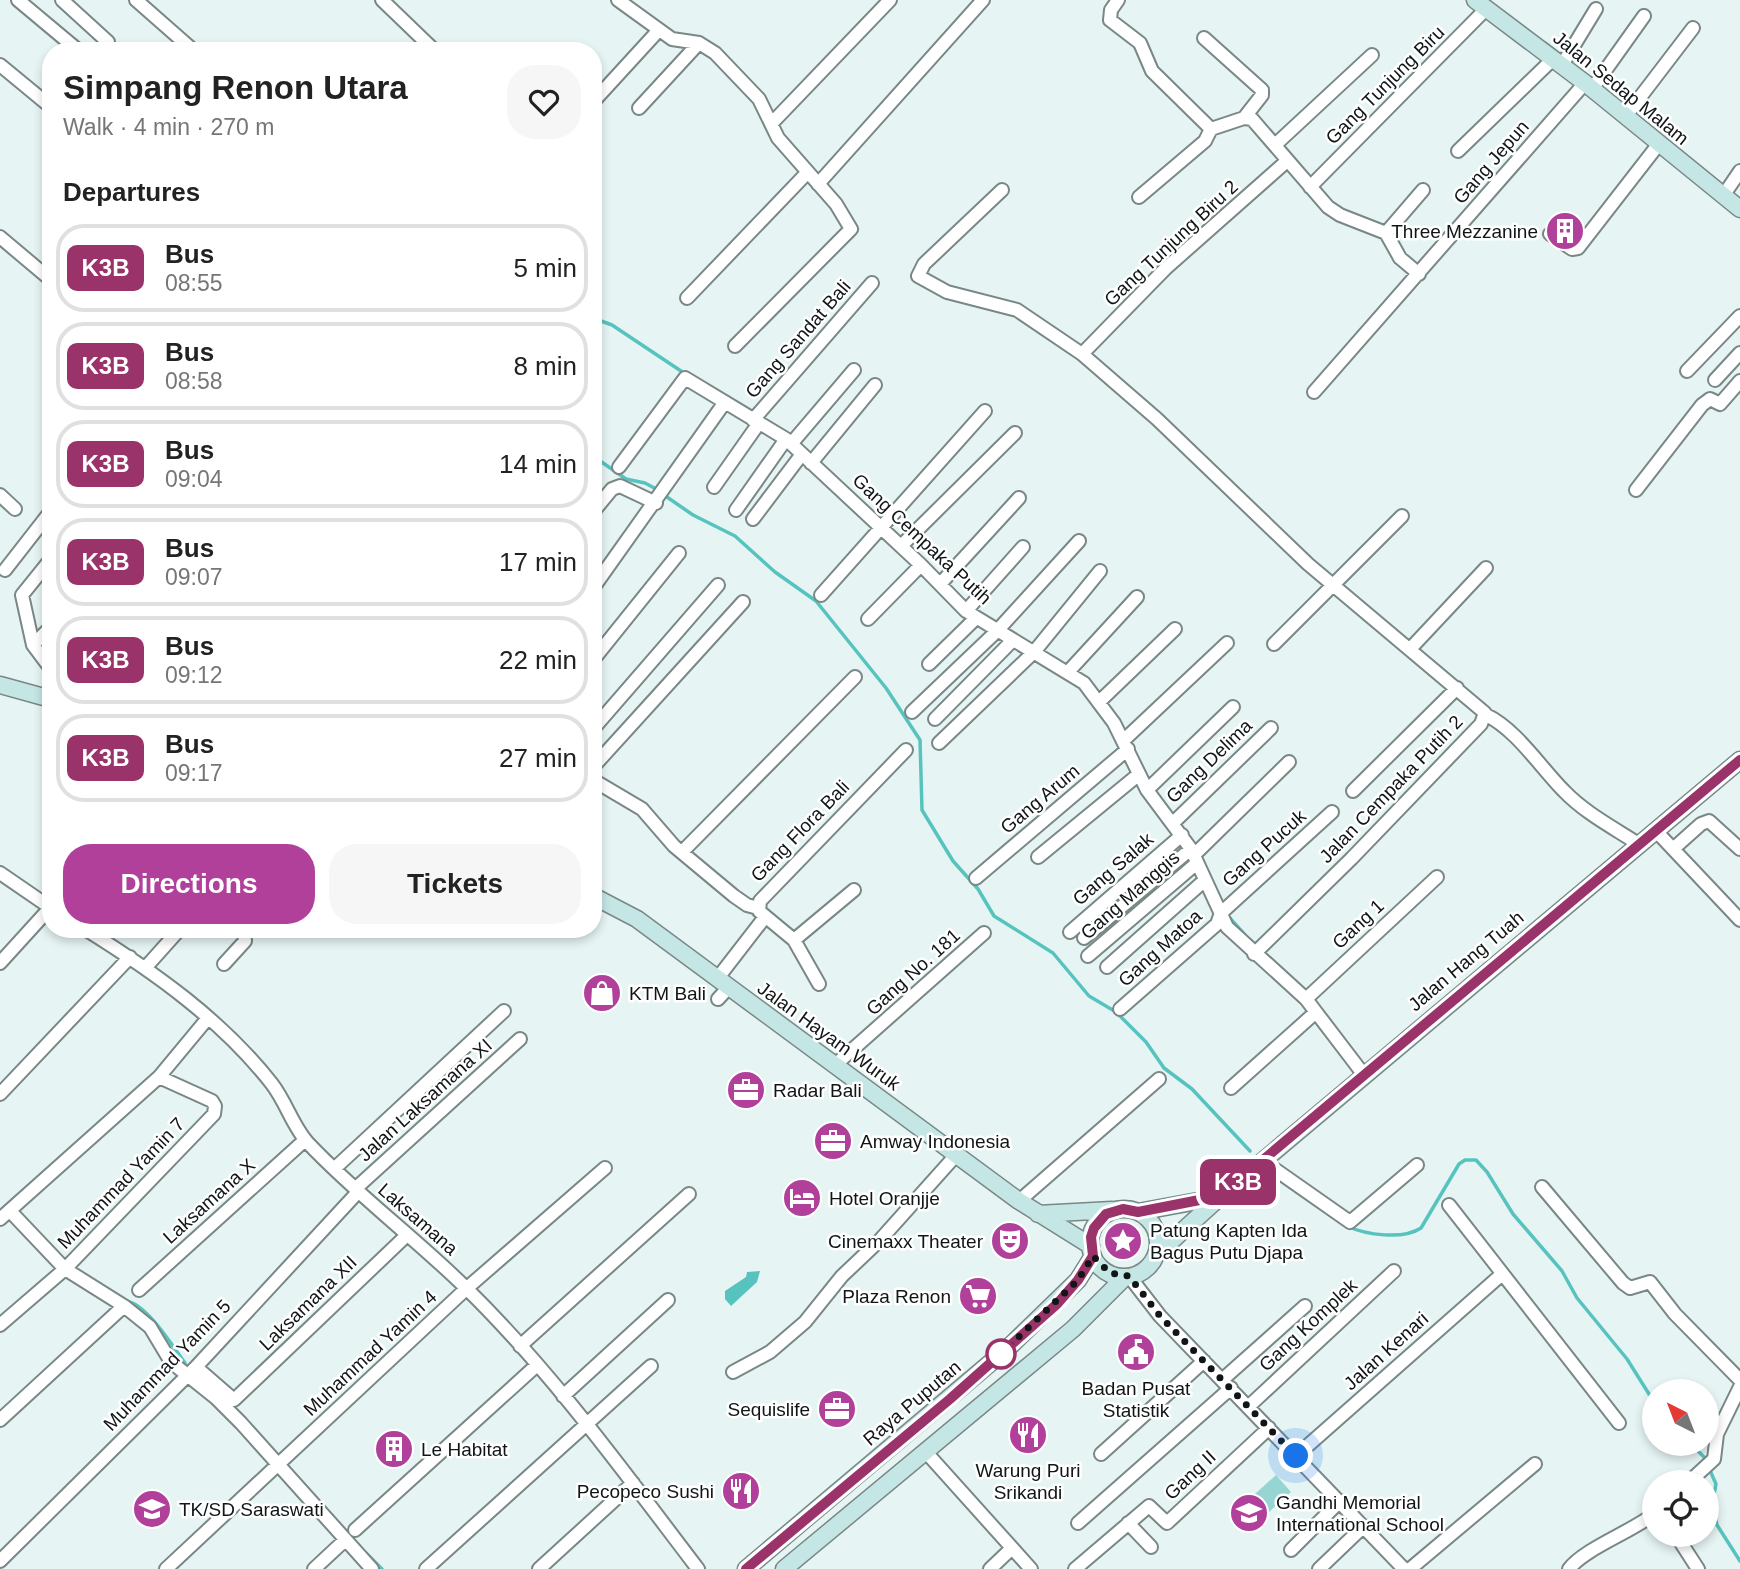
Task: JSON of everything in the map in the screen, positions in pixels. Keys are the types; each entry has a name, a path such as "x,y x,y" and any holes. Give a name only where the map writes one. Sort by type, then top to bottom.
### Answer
{"main road":[{"name":"Jalan Sedap Malam","path":"1480,4 1561,60 1629,112 1658,145 1726,192 1740,209"},
{"path":"0,685 42,697"},
{"name":"Jalan Hang Tuah","path":"1156,1255 1220,1196 1740,760"},
{"name":"Jalan Hayam Wuruk","path":"602,901 636,919 721,989 835,1065 1019,1202 1092,1251"},
{"name":"Jalan Hang Tuah","path":"1138,1212 1220,1196"},
{"path":"1115,1210 1106,1214 1094,1228 1092,1251 1103,1269 1131,1275"},
{"path":"784,1569 1073,1329 1131,1275 1147,1268 1156,1255 1157,1234 1154,1225 1138,1212 1115,1210 1038,1214"},
{"name":"Raya Puputan","path":"746,1569 1008,1348 1078,1280 1092,1251"}],"street":[{"path":"18,0 68,42"},
{"path":"62,0 108,42"},
{"path":"136,0 184,42"},
{"path":"382,0 426,42"},
{"path":"618,0 629,5 658,31 672,39 699,43 715,53 750,89 765,109 778,138 806,174 836,204 852,229 735,346"},
{"path":"771,124 890,0"},
{"path":"818,184 983,0"},
{"path":"1118,0 1111,10 1110,20 1140,43 1152,71 1211,129"},
{"name":"Gang Tunjung Biru","path":"1310,187 1480,4"},
{"name":"Gang Jepun","path":"1458,151 1561,60 1596,9"},
{"name":"Gang Jepun","path":"1314,392 1592,84 1644,16"},
{"path":"1629,112 1693,28"},
{"path":"602,92 658,31"},
{"path":"1204,38 1262,89 1262,96 1244,118"},
{"path":"639,108 699,43"},
{"path":"1275,145 1372,54"},
{"path":"0,65 42,100"},
{"path":"1139,197 1205,141 1211,129 1244,118 1252,119 1310,187 1340,215 1386,233 1400,258 1419,274"},
{"path":"1550,234 1572,249 1578,248 1658,145"},
{"name":"Gang Tunjung Biru 2","path":"1082,354 1167,268 1287,161"},
{"path":"1726,192 1740,171"},
{"path":"687,298 806,174"},
{"name":"Jalan Cempaka Putih 2","path":"1002,190 924,264 918,276 947,292 1017,310 1082,354 1259,514 1308,564 1411,648 1486,715 1481,724 1371,838 1254,954"},
{"path":"1386,233 1423,190"},
{"path":"0,237 42,272"},
{"name":"Gang Sandat Bali","path":"714,487 756,422 872,283"},
{"path":"1687,372 1740,316"},
{"path":"1715,380 1740,353"},
{"path":"736,510 788,441 853,370"},
{"name":"Gang Cempaka Putih","path":"619,467 685,378 788,441 971,614 1084,683 1100,701 1126,745 1147,790 1194,855 1235,937 1306,999 1364,1075"},
{"path":"1636,490 1702,405 1710,399 1720,404 1740,381"},
{"path":"753,520 875,385"},
{"path":"602,576 725,402"},
{"path":"821,594 985,411"},
{"path":"901,546 937,514 1015,433"},
{"path":"602,501 612,489 620,486 660,496"},
{"path":"0,495 15,509"},
{"path":"941,583 1019,498"},
{"path":"1274,644 1332,582 1342,578 1402,516"},
{"path":"5,570 42,523"},
{"path":"912,712 997,631 1079,541"},
{"path":"929,664 1023,547"},
{"path":"602,649 679,553"},
{"path":"868,619 921,565"},
{"path":"1411,648 1486,568"},
{"path":"42,570 22,595 33,645 42,657"},
{"path":"939,743 1034,652 1100,571"},
{"path":"602,719 718,585"},
{"path":"1068,672 1137,597"},
{"path":"602,757 743,602"},
{"path":"1100,701 1175,629"},
{"path":"33,645 42,636"},
{"path":"935,719 1012,641"},
{"name":"Gang Arum","path":"976,878 1126,745 1227,643"},
{"path":"682,852 855,677"},
{"path":"1353,791 1457,688"},
{"path":"1147,790 1233,708"},
{"path":"1486,715 1532,753 1564,792 1640,845"},
{"name":"Gang Delima","path":"1173,823 1271,728"},
{"name":"Gang Flora Bali","path":"721,989 762,912 762,897 906,750"},
{"path":"1084,938 1194,855 1289,762"},
{"path":"1038,857 1138,775"},
{"path":"602,785 642,809 682,852 734,896 762,912 794,940 819,984"},
{"name":"Gang Pucuk","path":"1222,913 1332,812"},
{"path":"1673,849 1701,824 1709,821 1740,849"},
{"path":"1656,831 1740,920"},
{"name":"Gang Salak","path":"1070,932 1182,835"},
{"name":"Gang Manggis","path":"1088,956 1194,855"},
{"path":"0,873 42,902"},
{"name":"Gang 1","path":"1306,999 1437,877"},
{"path":"1107,967 1205,880"},
{"path":"794,940 854,890"},
{"name":"Gang Matoa","path":"1120,1009 1217,924 1222,913"},
{"path":"0,963 42,917"},
{"name":"Gang No. 181","path":"835,1065 984,933"},
{"name":"Laksamana","path":"99,938 146,967 208,1018 273,1085 305,1140 467,1288 588,1424 698,1569"},
{"path":"146,967 172,938"},
{"path":"224,964 245,941 245,938"},
{"path":"0,1094 130,957"},
{"path":"334,1168 504,1012"},
{"path":"1231,1088 1317,1012"},
{"path":"208,1018 159,1077 5,1215 65,1269 124,1306 150,1327 166,1355 191,1372 372,1569"},
{"name":"Jalan Laksamana XI","path":"357,1190 520,1039"},
{"name":"Muhammad Yamin 7","path":"0,1325 65,1269 214,1114 215,1106 212,1101 159,1077"},
{"path":"1019,1202 1159,1079"},
{"name":"Laksamana X","path":"139,1290 305,1140"},
{"path":"733,1372 770,1352 805,1322 842,1276 880,1240 957,1154"},
{"path":"1263,1161 1350,1222 1417,1165"},
{"name":"Muhammad Yamin 4","path":"166,1569 467,1288 604,1168"},
{"path":"1542,1187 1623,1283 1630,1288 1650,1282 1675,1314 1740,1380"},
{"name":"Muhammad Yamin 5","path":"0,1561 191,1372 357,1190"},
{"path":"520,1346 689,1194"},
{"path":"1449,1205 1619,1423"},
{"name":"Laksamana XII","path":"191,1372 234,1400 408,1235"},
{"name":"Gang Komplek","path":"1248,1407 1394,1271"},
{"path":"1131,1275 1141,1294 1404,1569"},
{"name":"Jalan Kenari","path":"1296,1456 1501,1275"},
{"path":"563,1396 668,1300"},
{"path":"0,1420 124,1306"},
{"path":"1078,1523 1227,1384 1305,1306"},
{"path":"1101,1454 1204,1361"},
{"path":"355,1530 537,1364"},
{"path":"426,1569 651,1366"},
{"path":"1705,1470 1717,1434 1740,1387"},
{"name":"Gang II","path":"1075,1569 1149,1506 1167,1523 1269,1428"},
{"path":"925,1451 1031,1569"},
{"path":"1410,1569 1535,1464"},
{"path":"539,1569 633,1483"},
{"path":"1291,1550 1340,1501"},
{"path":"1128,1523 1151,1548"},
{"path":"1569,1569 1580,1558 1625,1535 1642,1523"},
{"path":"1319,1569 1364,1526"},
{"path":"314,1569 344,1541"},
{"path":"1684,1547 1698,1569"},
{"path":"990,1569 1012,1548"}],"shaded area":[{"path":"760,1271 757,1282 731,1306 725,1299 725,1291 746,1277 747,1272"},
{"path":"1276,1475 1291,1492 1260,1520 1245,1503"}],"waterway":[{"path":"1545,43 1589,77"},
{"path":"602,321 612,325 687,375"},
{"path":"602,462 626,479 645,483 658,490"},
{"path":"664,495 693,515 735,536 775,572 816,601 886,688 920,740 922,810 953,861 978,889 994,916 1053,953 1089,996 1116,1012 1146,1042 1164,1068 1192,1089 1250,1151"},
{"path":"1229,917 1245,935"},
{"path":"1281,968 1301,987"},
{"path":"1347,1226 1384,1235 1405,1234 1421,1228 1459,1164 1465,1160 1476,1160 1487,1172 1513,1214 1562,1271 1577,1298 1627,1359 1642,1383"},
{"path":"1268,1172 1341,1222"},
{"path":"126,1301 151,1318 185,1363"},
{"path":"1703,1456 1716,1484 1712,1505 1717,1525 1740,1561"},
{"path":"366,1553 382,1569"}],"bus line":[{"name":"K3B","path":"746,1569 950,1399 1057,1304 1078,1280 1093,1256 1091,1237 1099,1220 1106,1214 1123,1209 1138,1212 1220,1196 1740,760"}],"place":[{"name":"Three Mezzanine","path":"1565,231"},
{"name":"KTM Bali","path":"602,993"},
{"name":"Radar Bali","path":"746,1090"},
{"name":"Amway Indonesia","path":"833,1141"},
{"name":"Hotel Oranjje","path":"802,1198"},
{"name":"Cinemaxx Theater","path":"1010,1241"},
{"name":"Patung Kapten Ida Bagus Putu Djapa","path":"1123,1241"},
{"name":"Plaza Renon","path":"978,1296"},
{"name":"Badan Pusat Statistik","path":"1136,1352"},
{"name":"Sequislife","path":"837,1409"},
{"name":"Warung Puri Srikandi","path":"1028,1435"},
{"name":"Le Habitat","path":"394,1449"},
{"name":"Pecopeco Sushi","path":"741,1491"},
{"name":"TK/SD Saraswati","path":"152,1509"},
{"name":"Gandhi Memorial International School","path":"1249,1513"}],"route":[{"path":"1001,1354 1057,1304 1078,1280 1093,1256 1103,1269 1110,1273 1129,1276 1160,1316 1296,1456"}]}
